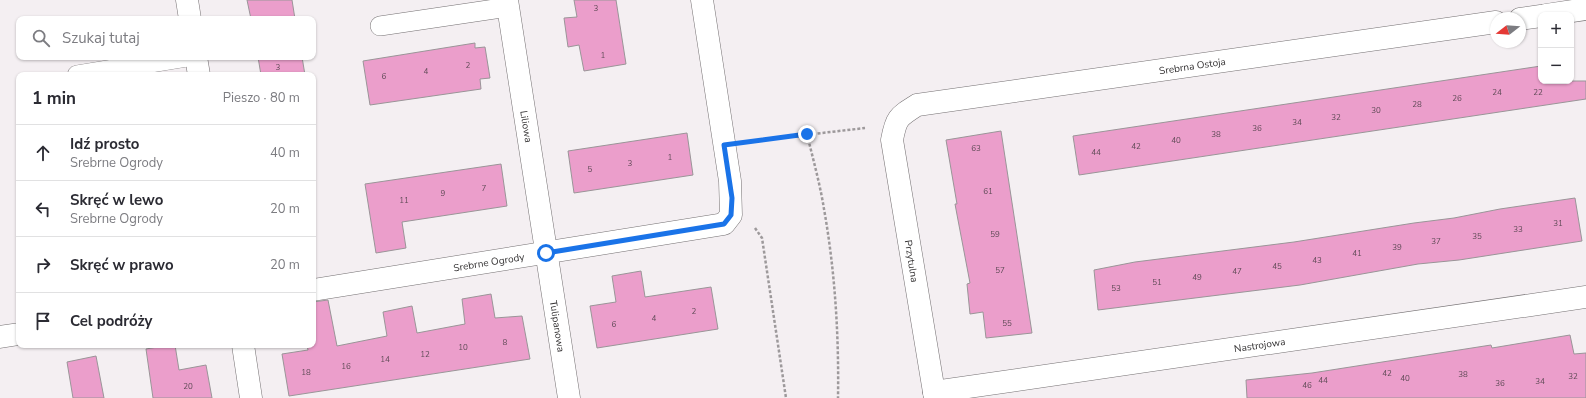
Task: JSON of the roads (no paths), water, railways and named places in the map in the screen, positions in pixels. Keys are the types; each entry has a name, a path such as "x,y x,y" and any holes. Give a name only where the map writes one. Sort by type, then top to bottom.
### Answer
{"street":[{"path":"187,0 190,16"},
{"name":"Srebrne Ogrody","path":"316,290 724,224 731,215 730,181 702,0"},
{"name":"Liliowa","path":"507,3 546,253"},
{"path":"1566,12 1586,9"},
{"path":"1526,18 1538,16"},
{"name":"Srebrna Ostoja","path":"895,124 903,114 917,105 1490,23"},
{"path":"196,60 198,72"},
{"name":"Przytulna","path":"895,124 892,140 934,395"},
{"name":"Tulipanowa","path":"546,253 570,398"},
{"name":"Nastrojowa","path":"934,395 1586,297"},
{"path":"0,337 16,334"},
{"path":"243,348 251,398"}],"lane":[{"path":"380,26 507,3"},
{"path":"95,72 169,60"}]}
